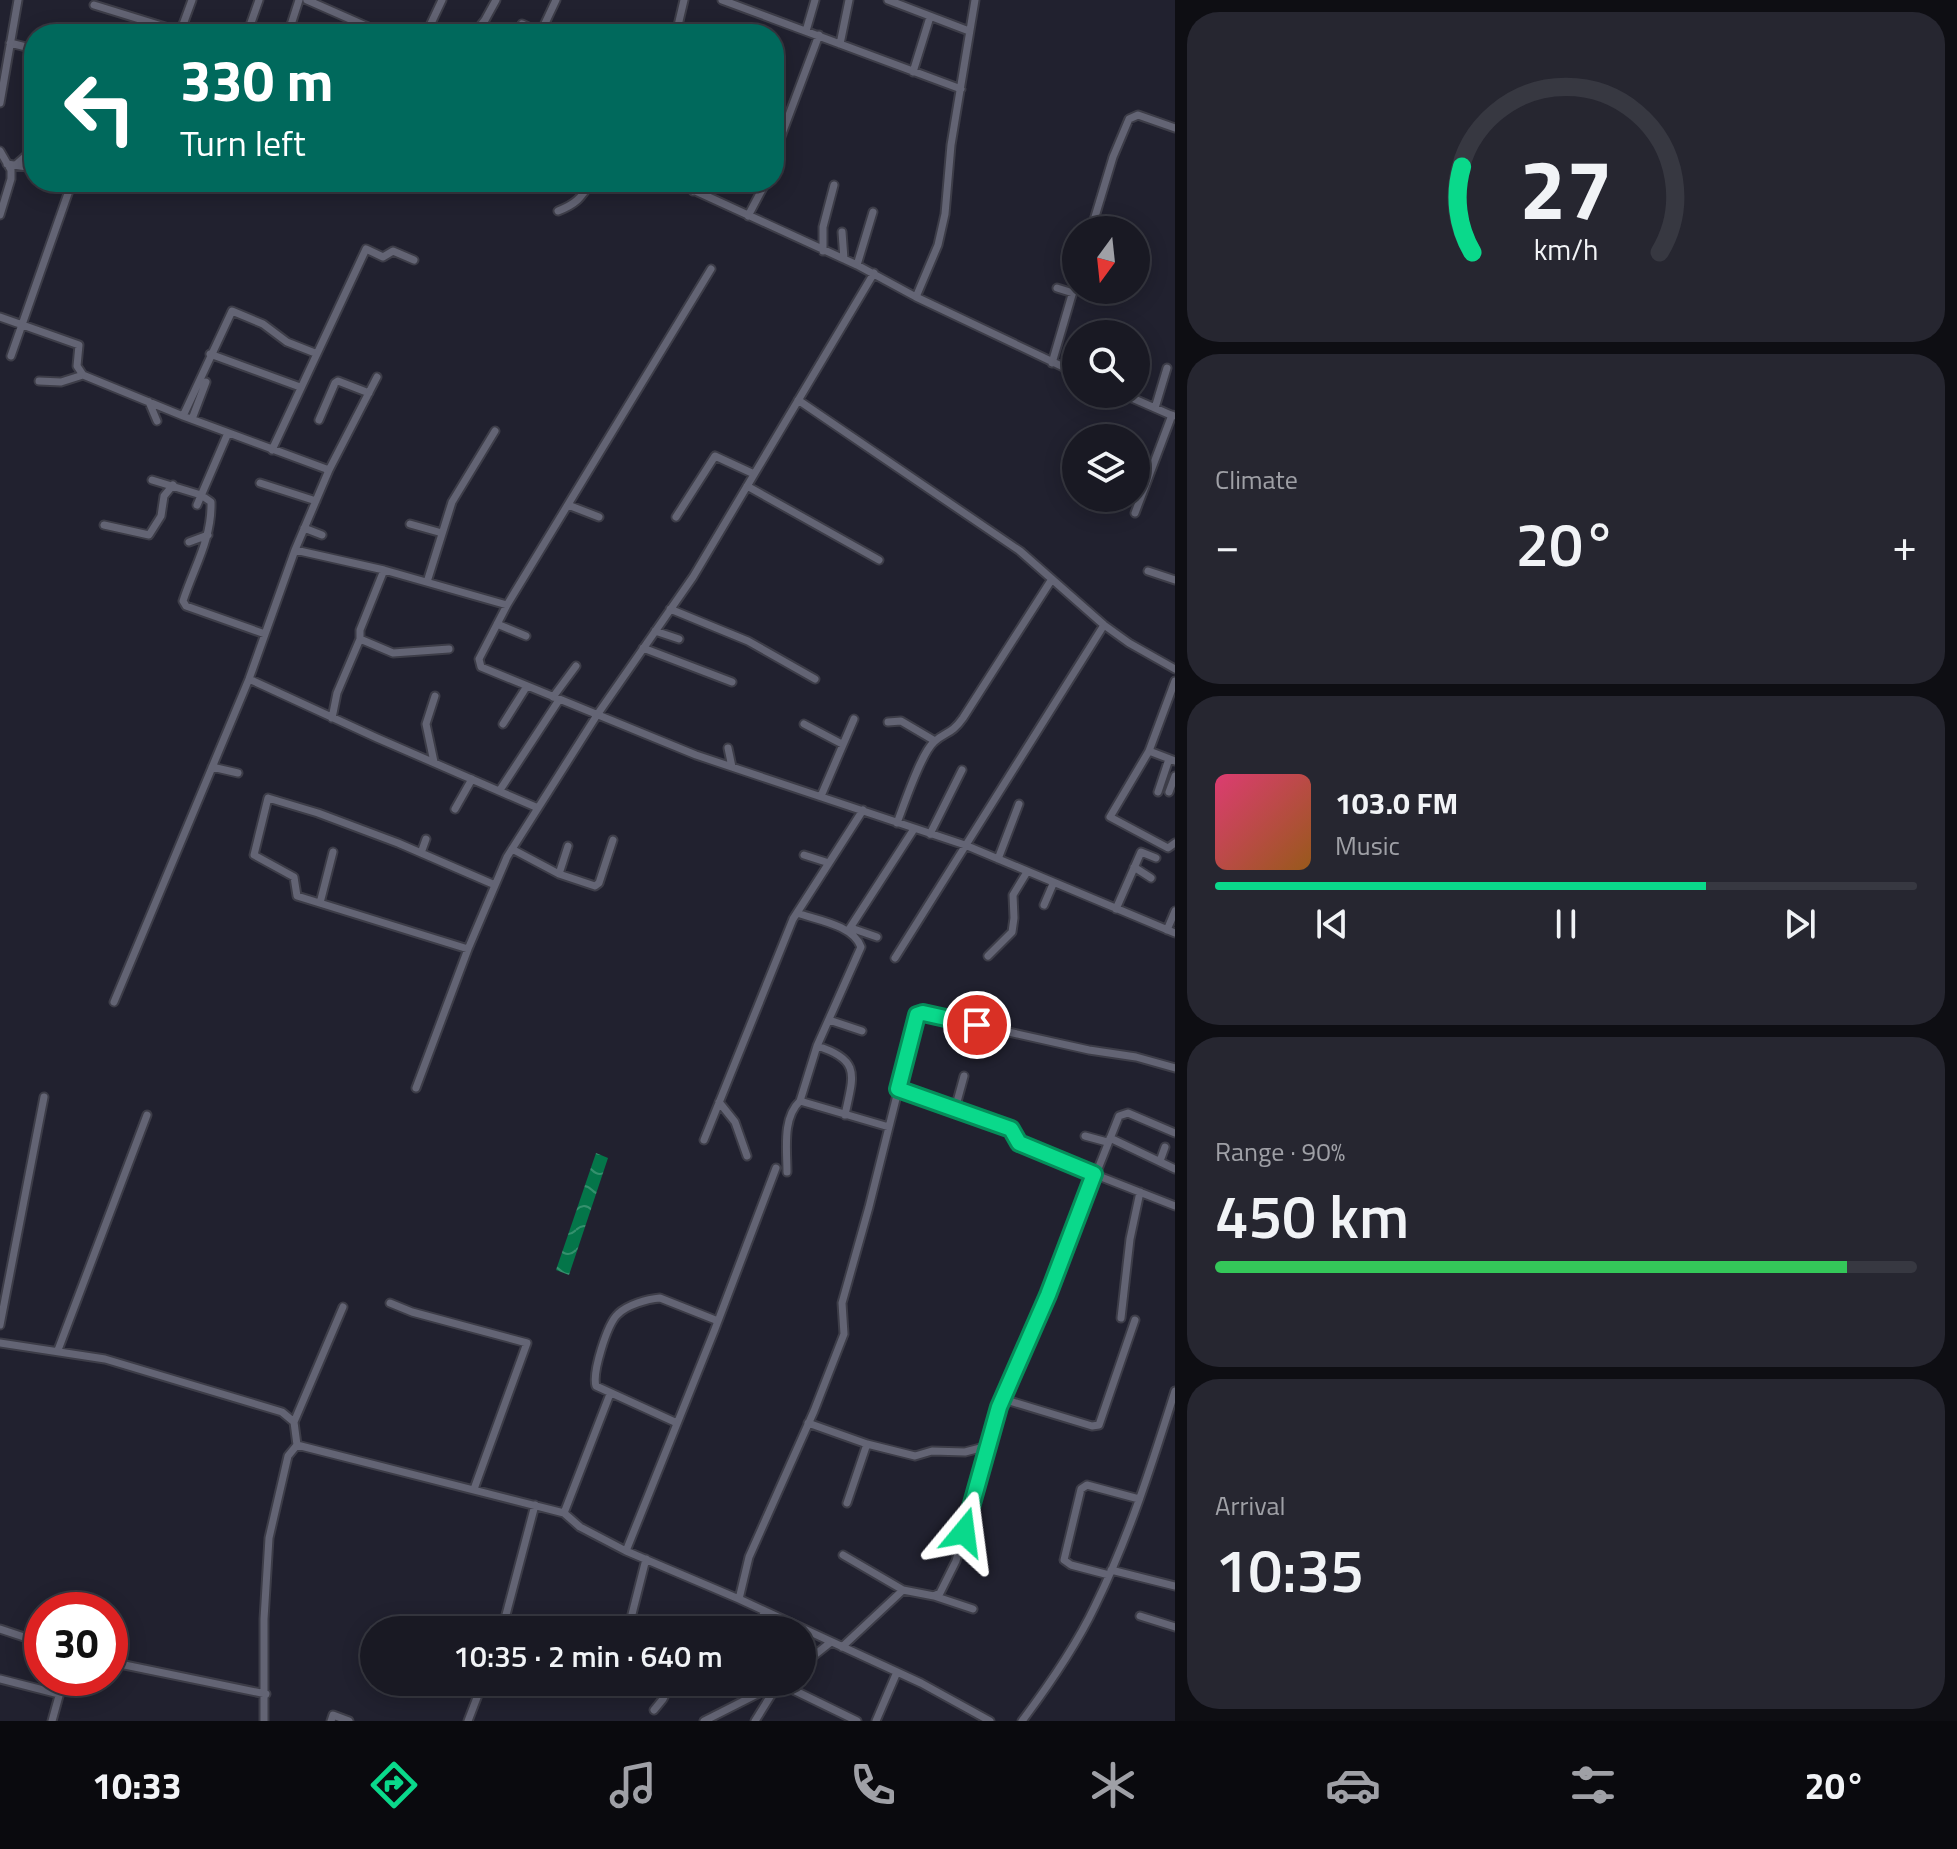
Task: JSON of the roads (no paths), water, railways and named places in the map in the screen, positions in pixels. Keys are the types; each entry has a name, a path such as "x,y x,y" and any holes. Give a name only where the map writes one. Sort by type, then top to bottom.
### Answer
{"street":[{"path":"0,100 18,0"},
{"path":"183,24 192,0"},
{"path":"251,24 259,0"},
{"path":"291,24 299,0"},
{"path":"307,0 361,24"},
{"path":"431,24 442,0"},
{"path":"482,24 496,0"},
{"path":"545,24 556,0"},
{"path":"678,24 684,0"},
{"path":"722,0 961,89"},
{"path":"806,31 815,0"},
{"path":"840,44 849,0"},
{"path":"888,0 969,31"},
{"path":"916,297 938,245 945,214 975,0"},
{"path":"94,5 155,24"},
{"path":"913,72 930,17"},
{"path":"784,128 819,35"},
{"path":"10,43 24,46"},
{"path":"1095,216 1113,157 1129,119 1138,115 1175,128"},
{"path":"0,151 11,170 0,215"},
{"path":"17,164 24,158"},
{"path":"7,164 24,166"},
{"path":"823,251 823,227 834,185"},
{"path":"11,356 68,192"},
{"path":"558,211 573,205 585,192"},
{"path":"699,192 874,273 916,297 1062,367"},
{"path":"748,216 761,192"},
{"path":"857,265 873,212"},
{"path":"842,232 844,259"},
{"path":"272,450 366,249 383,257 393,251 414,260"},
{"path":"711,269 532,560 497,624 479,663 481,667 732,767 965,845 1171,932 1175,911"},
{"path":"416,1088 468,949 512,849 597,715 706,557 874,273"},
{"path":"1057,288 1062,290"},
{"path":"1052,363 1070,304"},
{"path":"187,417 210,354 232,311 263,324 287,342 315,353"},
{"path":"0,317 79,345 77,366 83,375 329,470"},
{"path":"210,354 300,387"},
{"path":"1155,408 1167,368"},
{"path":"39,381 61,382 83,375"},
{"path":"114,1002 249,679 304,528 329,470 377,377"},
{"path":"319,420 338,381 369,393"},
{"path":"187,417 206,382"},
{"path":"798,400 1020,551 1104,625 1175,669"},
{"path":"149,402 157,421"},
{"path":"1135,513 1173,416 1150,406"},
{"path":"427,582 452,502 495,431"},
{"path":"197,505 228,433"},
{"path":"676,517 715,456 754,474"},
{"path":"152,480 201,495 211,502 208,535 187,588 183,601 186,606 265,634"},
{"path":"260,483 316,501"},
{"path":"104,525 149,535 161,516 164,496 173,485"},
{"path":"747,486 879,560"},
{"path":"568,505 599,517"},
{"path":"410,524 442,533"},
{"path":"304,528 322,535"},
{"path":"189,542 208,535"},
{"path":"295,550 384,570 507,605"},
{"path":"332,718 337,693 384,570"},
{"path":"1148,571 1175,580"},
{"path":"897,823 927,752 935,741 950,734 963,718 1052,579"},
{"path":"670,609 748,641 815,679"},
{"path":"497,624 526,636"},
{"path":"895,958 1104,625"},
{"path":"655,631 679,639"},
{"path":"360,639 393,653 449,649"},
{"path":"643,648 732,682"},
{"path":"406,653 420,661"},
{"path":"500,790 576,666"},
{"path":"249,679 538,808"},
{"path":"1175,681 1149,751 1110,817 1168,848 1175,843"},
{"path":"503,724 527,686"},
{"path":"434,762 426,724 435,696"},
{"path":"821,796 854,719"},
{"path":"888,722 901,721 935,741"},
{"path":"804,724 842,744"},
{"path":"728,748 732,767"},
{"path":"1149,751 1172,760 1158,792"},
{"path":"212,767 238,773"},
{"path":"930,834 962,770"},
{"path":"1169,792 1175,776"},
{"path":"455,809 472,779"},
{"path":"468,949 296,896 294,877 254,856 269,797 421,853 495,885"},
{"path":"998,859 1019,804"},
{"path":"704,1140 783,940 863,810"},
{"path":"849,930 914,829"},
{"path":"421,853 426,839"},
{"path":"512,849 559,874 595,886 599,883 613,840"},
{"path":"559,874 568,846"},
{"path":"320,903 333,852"},
{"path":"1116,909 1141,852 1156,858"},
{"path":"804,855 829,863"},
{"path":"1134,867 1151,878"},
{"path":"988,956 1012,932 1013,895 1027,872"},
{"path":"1044,905 1053,884"},
{"path":"797,913 877,937"},
{"path":"787,1172 787,1130 792,1112 800,1101 817,1046 861,947 849,930"},
{"path":"739,1599 749,1557 844,1334 842,1303 915,1018 923,1013 1089,1050 1136,1057 1175,1068"},
{"path":"829,1020 862,1031"},
{"path":"817,1046 841,1055 847,1061 851,1079 845,1115"},
{"path":"955,1109 964,1076"},
{"path":"898,1089 1011,1129 1019,1143 1175,1206"},
{"path":"0,1325 44,1097"},
{"path":"800,1101 889,1127"},
{"path":"719,1102 735,1122 747,1156"},
{"path":"934,1596 940,1593 956,1561 1003,1399 1119,1116 1128,1113 1175,1133"},
{"path":"58,1350 147,1115"},
{"path":"1085,1136 1108,1140 1175,1169"},
{"path":"1160,1161 1165,1147"},
{"path":"626,1551 776,1168"},
{"path":"1121,1318 1130,1239 1140,1192"},
{"path":"677,1423 596,1386 595,1376 613,1320 622,1311 652,1298 660,1298 718,1321"},
{"path":"390,1303 412,1312 527,1343 474,1489"},
{"path":"264,1721 264,1619 269,1538 288,1456 297,1445 294,1422 343,1307"},
{"path":"1003,1399 1092,1426 1099,1425 1135,1320"},
{"path":"0,1343 105,1359 282,1412 294,1422"},
{"path":"1022,1721 1044,1692 1094,1608 1139,1499 1175,1391"},
{"path":"564,1513 610,1394"},
{"path":"808,1423 867,1444 919,1456 932,1451 954,1453 988,1446"},
{"path":"847,1503 867,1444"},
{"path":"297,1445 564,1513 580,1527 626,1551 897,1672 990,1721"},
{"path":"1139,1499 1087,1485 1081,1489 1064,1560 1071,1565 1175,1586"},
{"path":"506,1616 535,1505"},
{"path":"843,1555 903,1590 973,1609"},
{"path":"632,1616 646,1559"},
{"path":"842,1647 903,1590"},
{"path":"763,1616 765,1611"},
{"path":"1140,1616 1175,1627"},
{"path":"0,1629 24,1637"},
{"path":"816,1654 831,1642"},
{"path":"128,1666 266,1694"},
{"path":"876,1721 897,1672"},
{"path":"0,1679 24,1685"},
{"path":"52,1721 58,1696"},
{"path":"468,1721 478,1696"},
{"path":"654,1710 664,1696"},
{"path":"704,1721 751,1696"},
{"path":"755,1721 770,1696"},
{"path":"807,1696 857,1721"},
{"path":"331,1721 333,1715 349,1721"}],"water":[{"path":"596,1153 608,1158 569,1275 556,1270"}]}
